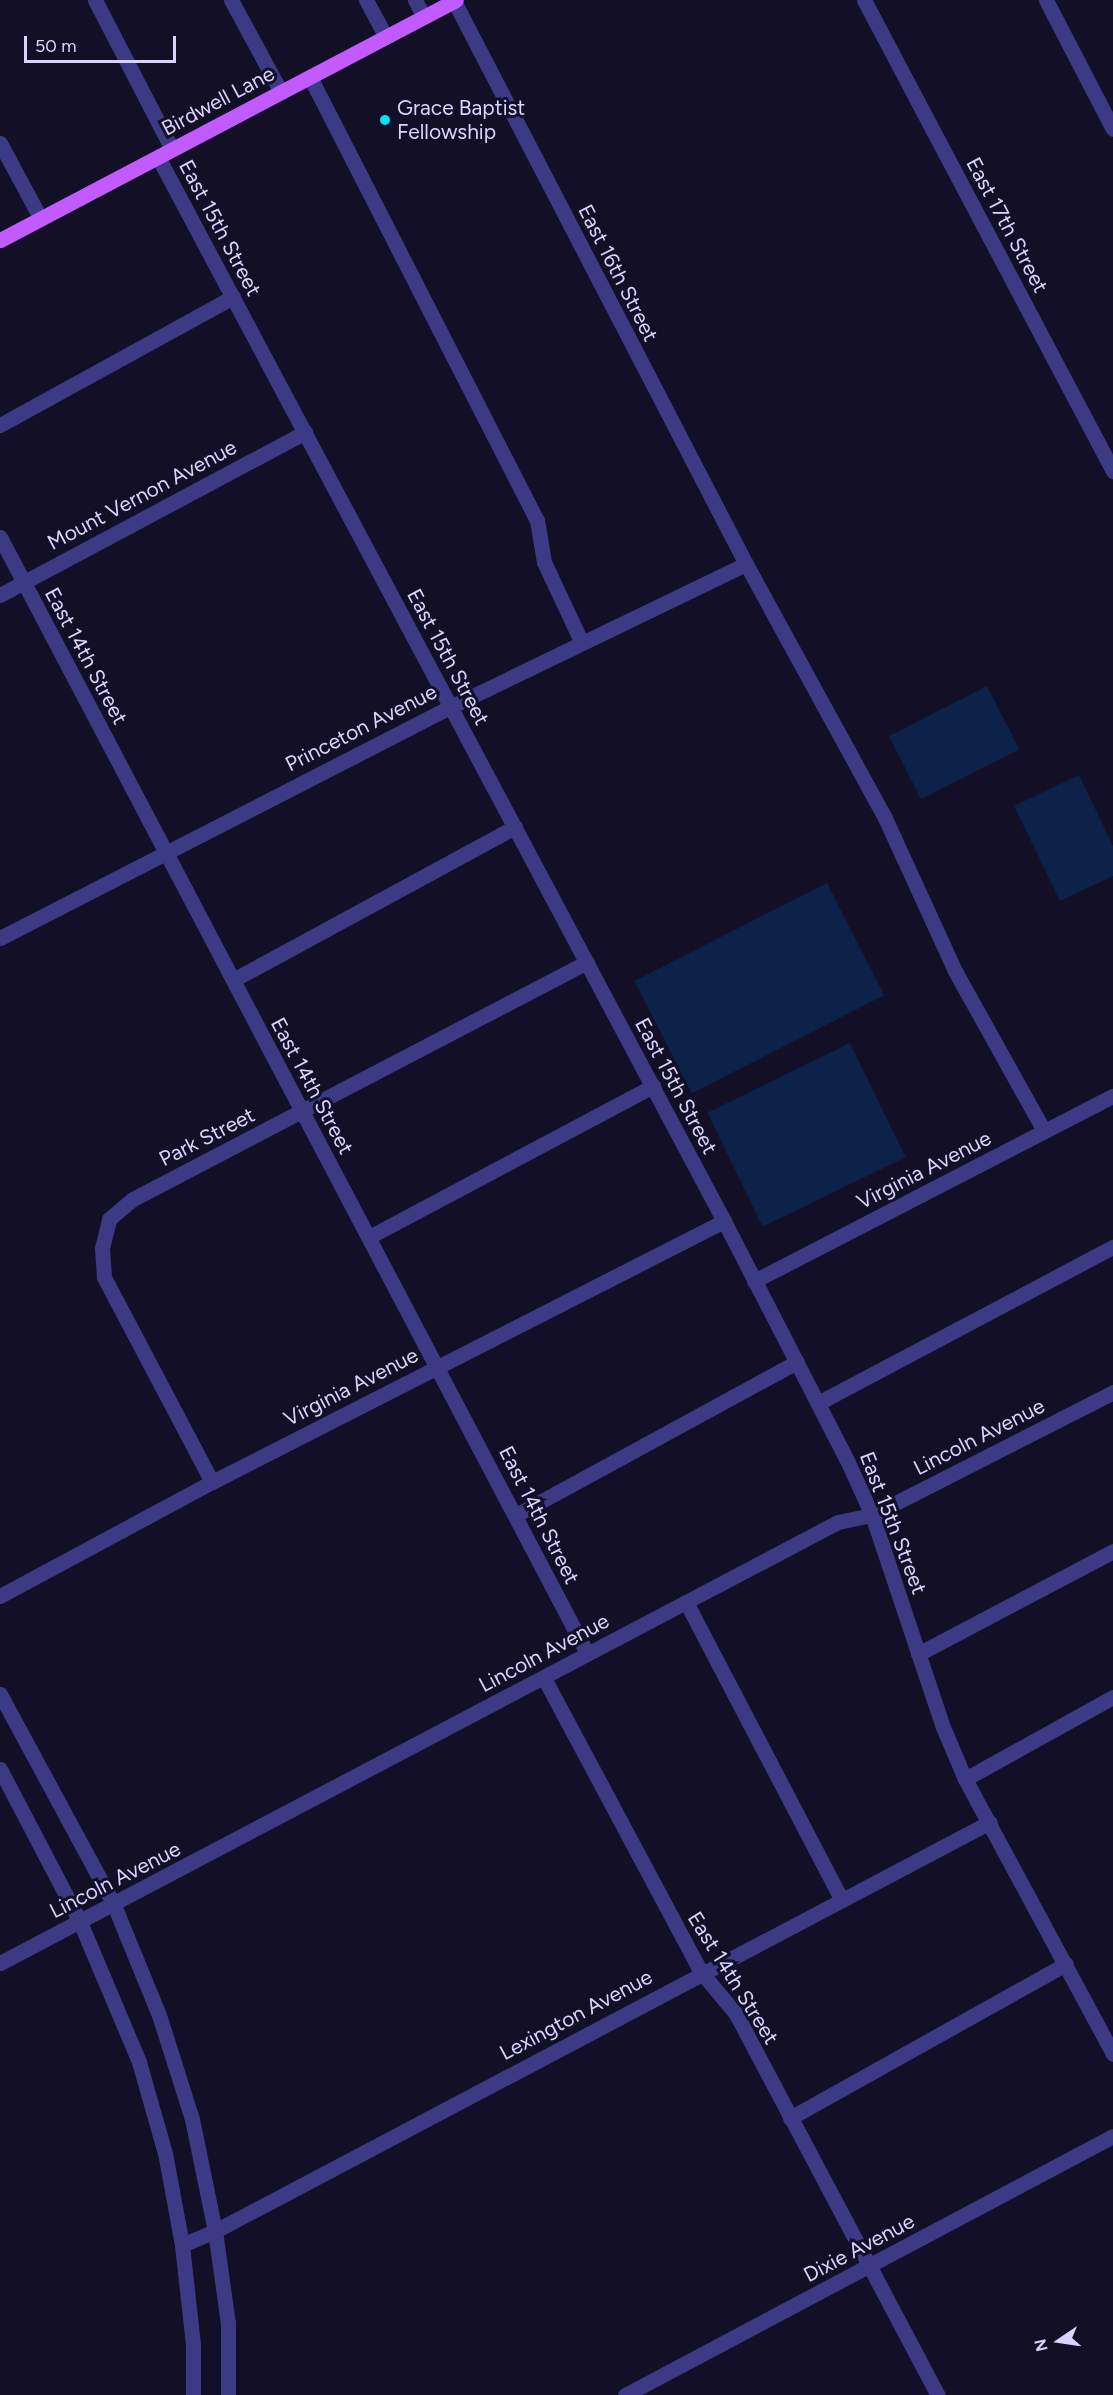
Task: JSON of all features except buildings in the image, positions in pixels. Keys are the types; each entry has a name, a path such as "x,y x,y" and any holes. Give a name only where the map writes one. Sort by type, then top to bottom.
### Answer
{"main road":[{"name":"Birdwell Lane","path":"0,240 455,1"}],"street":[{"path":"95,0 172,149"},
{"path":"231,0 281,92"},
{"path":"366,0 386,37"},
{"path":"415,0 424,17"},
{"name":"East 17th Street","path":"864,0 1113,471"},
{"path":"1046,0 1113,129"},
{"name":"East 16th Street","path":"455,1 746,564 885,818 955,971 1044,1131"},
{"path":"310,77 537,520 544,562 582,643"},
{"path":"0,143 41,219"},
{"name":"East 15th Street","path":"158,157 587,962 818,1403 872,1515 918,1654 965,1779 1113,2055"},
{"path":"0,425 233,297"},
{"name":"Mount Vernon Avenue","path":"0,595 305,432"},
{"name":"East 14th Street","path":"0,537 587,1653"},
{"name":"Princeton Avenue","path":"0,938 165,851 450,707 746,564"},
{"path":"232,980 515,827"},
{"name":"Park Street","path":"212,1482 104,1277 104,1232 109,1219 133,1199 587,962"},
{"path":"369,1237 652,1086"},
{"name":"Virginia Avenue","path":"754,1281 1113,1096"},
{"name":"Virginia Avenue","path":"0,1596 212,1482 724,1221"},
{"path":"818,1403 1113,1247"},
{"path":"516,1515 796,1362"},
{"name":"Lincoln Avenue","path":"0,1963 838,1522 872,1515 1113,1392"},
{"path":"918,1654 1113,1551"},
{"path":"686,1602 841,1899"},
{"name":"East 14th Street","path":"544,1678 701,1972 735,2014 938,2395"},
{"path":"0,1694 114,1905 159,2015 192,2119 215,2231 228,2323 228,2395"},
{"path":"965,1779 1113,1698"},
{"path":"0,1769 80,1922 139,2062 165,2153 182,2245 193,2345 193,2395"},
{"name":"Lexington Avenue","path":"182,2245 215,2231 701,1972 990,1822"},
{"path":"790,2118 1066,1964"},
{"name":"Dixie Avenue","path":"625,2395 1113,2136"}],"water":[{"path":"987,686 1019,749 921,799 889,736"},
{"path":"1079,775 1113,846 1113,876 1060,901 1014,806"},
{"path":"827,883 884,995 692,1093 635,981"},
{"path":"850,1043 906,1157 763,1227 707,1113"}],"place":[{"name":"Grace Baptist Fellowship","path":"385,120"}]}
